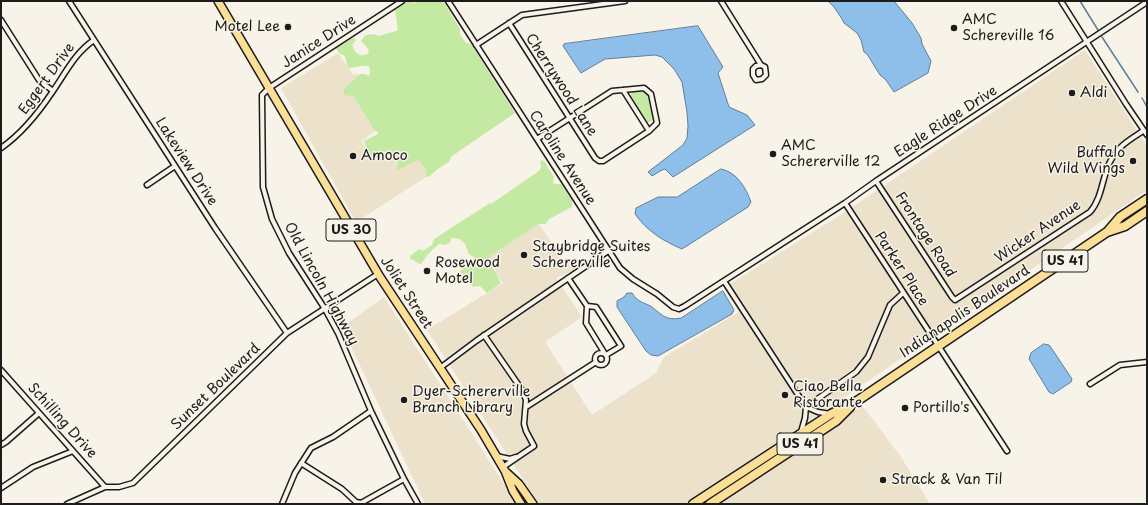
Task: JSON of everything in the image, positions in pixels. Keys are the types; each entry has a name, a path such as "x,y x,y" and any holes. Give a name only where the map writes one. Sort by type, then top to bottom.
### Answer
{"highway":[{"name":"Indianapolis Boulevard","path":"693,504 831,414 857,401 1107,232 1120,217 1147,199"},
{"name":"Indianapolis Boulevard","path":"1107,232 1125,226 1147,211"},
{"name":"Indianapolis Boulevard","path":"710,504 836,421 857,401"}],"main road":[{"name":"Joliet Street","path":"218,1 378,274 481,430 504,469"},
{"name":"US 30","path":"504,469 513,491 521,504"},
{"name":"US 30","path":"504,469 519,484 533,504"}],"street":[{"name":"Lakeview Drive","path":"69,1 218,232 287,333"},
{"name":"Janice Drive","path":"269,88 402,1"},
{"name":"Caroline Avenue","path":"448,1 620,268 632,279 657,294 675,308"},
{"path":"476,45 522,15 625,1"},
{"path":"721,1 761,65"},
{"path":"1062,1 1143,131 1147,135"},
{"name":"Eagle Ridge Drive","path":"675,308 682,308 686,306 845,203 1147,2"},
{"path":"1,20 39,80 53,91"},
{"name":"Cherrywood Lane","path":"508,23 595,158 599,161 603,161 649,131"},
{"name":"Eggert Drive","path":"2,146 28,125 80,50 94,40"},
{"name":"Old Lincoln Highway","path":"269,88 262,95 263,187 272,218 289,253 325,309 338,333 371,411 404,479 418,504"},
{"path":"537,140 612,91 644,88 651,94 657,123 649,131 623,90"},
{"name":"Wicker Avenue","path":"955,300 1090,212 1095,206 1110,161 1121,146 1143,131"},
{"path":"147,185 175,166"},
{"name":"Frontage Road","path":"876,181 955,300"},
{"name":"Parker Place","path":"845,203 1006,451"},
{"path":"439,368 484,335 608,251"},
{"name":"Sunset Boulevard","path":"67,504 105,487 119,487 133,483 287,333 378,274"},
{"path":"568,278 587,306 586,323 606,355 607,359 604,364 601,365 596,362"},
{"path":"724,281 806,407 818,412 831,414"},
{"path":"800,434 805,418 806,407 856,372 863,365 868,357 887,309 903,293"},
{"path":"587,306 596,307 621,346 606,355 600,353 597,354 595,358 596,362"},
{"path":"484,335 522,390 526,400 524,424 534,446 504,469"},
{"path":"526,407 596,362"},
{"path":"1090,384 1120,365 1147,362"},
{"name":"Schilling Drive","path":"1,370 105,487"},
{"path":"282,504 295,473 311,448 333,437 371,411"},
{"path":"1,445 39,413"},
{"path":"1,488 33,467 73,451"},
{"path":"496,456 510,458 521,456"},
{"path":"301,463 342,489 356,502 362,503 404,479"}],"shaded area":[{"path":"1085,50 1147,146 1147,190 836,403 684,504 539,504 427,330 503,283 496,273 496,268 490,256 539,224 555,247 562,262 564,263 568,260 574,270 556,278 582,317 545,342 592,415 656,373 664,357 739,312 724,288 845,212"},
{"path":"338,53 353,75 356,73 358,76 344,89 353,96 375,131 362,141 372,162 390,149 398,160 396,166 418,160 425,169 426,177 356,222 281,88"},
{"path":"384,297 517,504 425,504 342,327"},
{"path":"862,405 901,457 930,504 718,504"}],"green space":[{"path":"408,1 416,3 417,1 443,1 460,29 460,34 466,43 471,44 515,113 452,156 449,162 430,176 426,177 425,169 418,160 396,171 398,160 390,149 371,161 364,141 378,134 377,131 375,131 353,96 344,95 344,89 360,74 369,76 369,66 348,68 345,56 339,53 336,48 353,38 356,40 352,45 356,53 360,55 368,54 369,50 361,41 363,38 369,34 379,36 398,30 395,10"},
{"path":"635,91 644,92 649,95 653,120 650,122 647,122 631,97 631,94"},
{"path":"540,160 544,161 554,177 553,183 561,184 572,201 572,207 549,219 546,224 539,224 490,256 493,268 501,283 487,293 480,286 473,287 468,282 463,280 452,285 450,282 465,267 480,264 479,261 469,254 465,244 460,239 451,238 450,243 444,245 439,244 429,253 421,264 410,259 410,256 419,249 423,251 432,245 434,239 490,203 491,204 539,171 541,167"}],"water":[{"path":"828,1 894,1 912,23 921,38 922,44 931,61 928,73 894,92 864,52 861,40 857,33 844,23 834,7"},
{"path":"698,26 723,67 718,73 729,107 747,115 755,125 673,177 665,169 652,176 648,172 683,145 687,138 687,112 682,82 674,69 662,57 655,55 605,59 581,73 563,46 564,44"},
{"path":"721,169 732,173 740,181 751,202 748,207 682,249 668,243 656,235 645,226 635,214 636,208 658,197 677,197"},
{"path":"723,291 734,310 732,314 658,356 651,355 646,351 617,307 617,301 624,297 627,293 632,293 639,301 652,307 664,316 674,319 681,318"},
{"path":"1044,344 1050,346 1072,379 1071,382 1053,394 1049,392 1029,359 1031,353"}],"waterway":[{"path":"1080,1 1098,30"},
{"path":"1102,37 1138,92"},
{"path":"1142,98 1147,107"}],"place":[{"name":"Motel Lee","path":"288,27"},
{"name":"AMC Schereville 16","path":"954,28"},
{"name":"Aldi","path":"1072,93"},
{"name":"AMC Schererville 12","path":"773,154"},
{"name":"Amoco","path":"353,156"},
{"name":"Buffalo Wild Wings","path":"1133,161"},
{"name":"Staybridge Suites Schererville","path":"524,255"},
{"name":"Rosewood Motel","path":"427,271"},
{"name":"Ciao Bella Ristorante","path":"785,395"},
{"name":"Dyer-Schererville Branch Library","path":"404,400"},
{"name":"Portillo's","path":"905,408"},
{"name":"Strack & Van Til","path":"883,480"}]}
